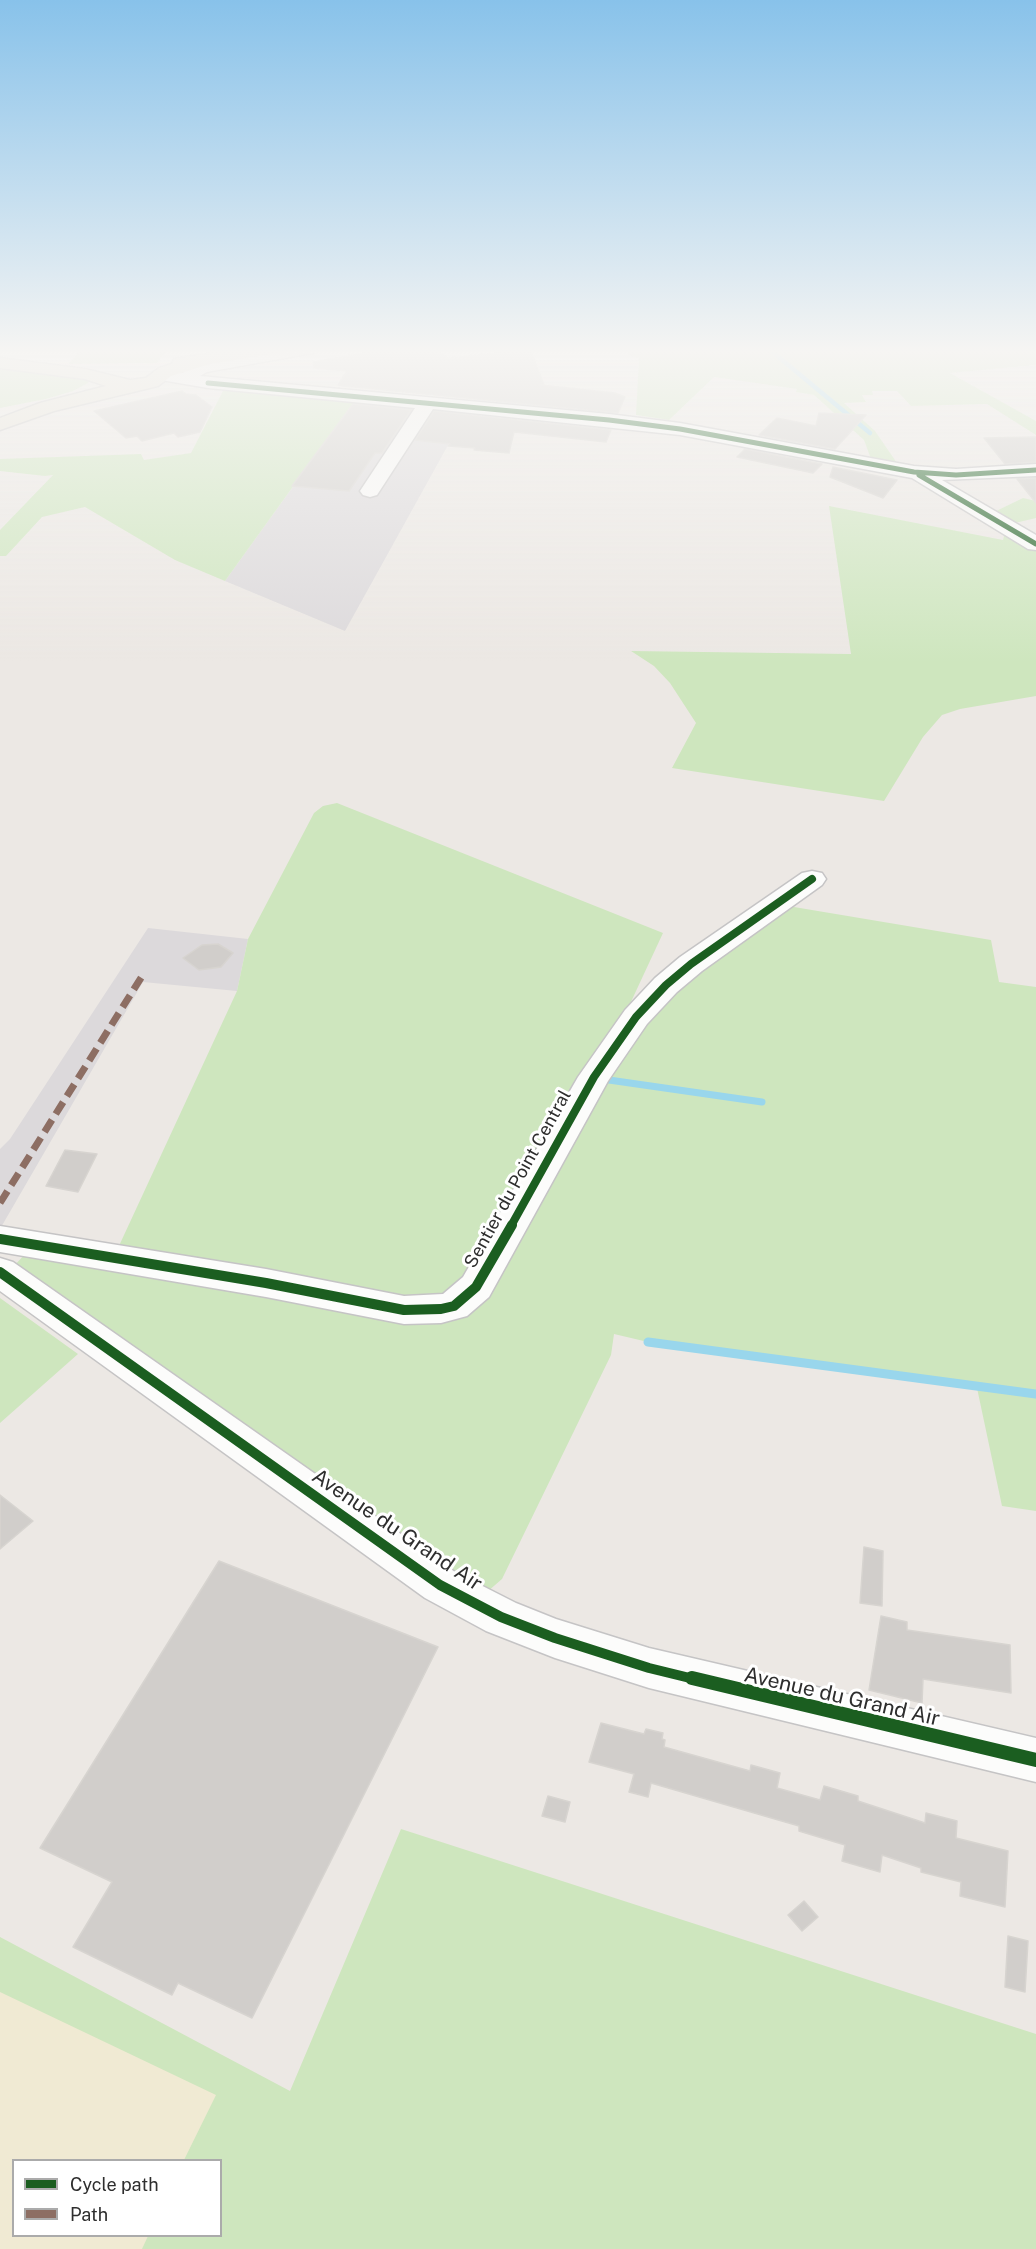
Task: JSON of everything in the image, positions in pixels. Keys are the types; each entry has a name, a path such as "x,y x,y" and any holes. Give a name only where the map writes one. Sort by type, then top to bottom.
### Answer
{"street":[{"path":"370,491 394,454"},
{"path":"816,454 914,472 956,475 1036,470"},
{"path":"914,472 1036,544"},
{"name":"Sentier du Point Central","path":"0,1239 266,1283 404,1310 441,1309 454,1306 476,1287 594,1077 636,1017 666,985 692,964 812,879"},
{"name":"Avenue du Grand Air","path":"0,1272 440,1585 501,1617 555,1638 649,1668 1036,1760"}],"shaded area":[{"path":"317,454 443,454 345,631 225,581"},
{"path":"148,928 248,939 237,991 143,982 0,1229 0,1149 10,1139"}],"green space":[{"path":"141,454 144,460 185,454 317,454 225,581 175,560 85,507 42,517 6,556 0,556 0,530 53,475 0,471 0,459"},
{"path":"869,454 891,454 897,463 871,459"},
{"path":"1023,498 1036,501 1036,518 1011,524 992,513"},
{"path":"829,506 1003,540 1005,532 1036,550 1036,696 960,709 942,715 923,737 884,801 672,768 696,723 670,683 654,666 631,651 851,654"},
{"path":"337,803 663,933 616,1034 478,1273 436,1303 118,1248 237,991 248,939 314,813 323,806"},
{"path":"788,906 991,940 999,982 1036,987 1036,1511 1002,1506 977,1388 648,1342 614,1334 611,1355 502,1579 487,1592 443,1566 11,1269 29,1250 456,1313 602,1079 678,983"},
{"path":"0,1298 78,1354 0,1423"},
{"path":"401,1829 1036,2034 1036,2249 0,2249 0,1937 290,2091"}],"sand":[{"path":"0,1992 216,2095 184,2159 12,2159 12,2237 148,2237 142,2249 0,2249"}],"building":[{"path":"316,454 374,454 349,491 292,486"},
{"path":"740,454 770,454 822,464 813,473 737,457"},
{"path":"997,454 1036,454 1036,462 1005,464"},
{"path":"833,467 897,480 883,498 830,477"},
{"path":"1036,478 1036,503 1017,479"},
{"path":"218,944 233,953 221,967 199,970 183,958 202,945"},
{"path":"65,1150 97,1154 78,1192 46,1186"},
{"path":"0,1495 33,1521 0,1549"},
{"path":"864,1547 883,1551 882,1606 860,1603"},
{"path":"219,1561 438,1647 252,2018 178,1983 172,1995 73,1947 112,1882 40,1848"},
{"path":"881,1616 907,1622 907,1630 1010,1645 1011,1693 923,1679 922,1703 869,1690"},
{"path":"601,1723 644,1734 646,1729 663,1733 664,1747 750,1771 751,1765 780,1773 777,1788 820,1800 824,1786 858,1796 858,1801 925,1823 926,1813 957,1821 956,1838 1008,1851 1005,1907 960,1896 961,1882 921,1872 921,1868 882,1855 880,1872 842,1861 845,1845 799,1831 799,1826 651,1783 648,1797 629,1792 634,1774 589,1762"},
{"path":"548,1796 570,1802 565,1822 542,1816"},
{"path":"804,1901 818,1917 802,1931 788,1915"},
{"path":"1008,1936 1028,1941 1025,1992 1005,1987"}],"waterway":[{"path":"602,1079 762,1102"},
{"path":"648,1342 1036,1394"}],"marked path":[{"path":"0,1203 144,973"}],"cycle path":[{"path":"816,454 914,472 956,475 1036,470"},
{"path":"919,475 1036,544"},
{"path":"0,1239 266,1283 404,1310 441,1309 454,1306 476,1287 594,1077 636,1017 666,985 691,964 812,879"},
{"path":"0,1272 440,1585 501,1617 555,1638 649,1668 1036,1760"}]}
